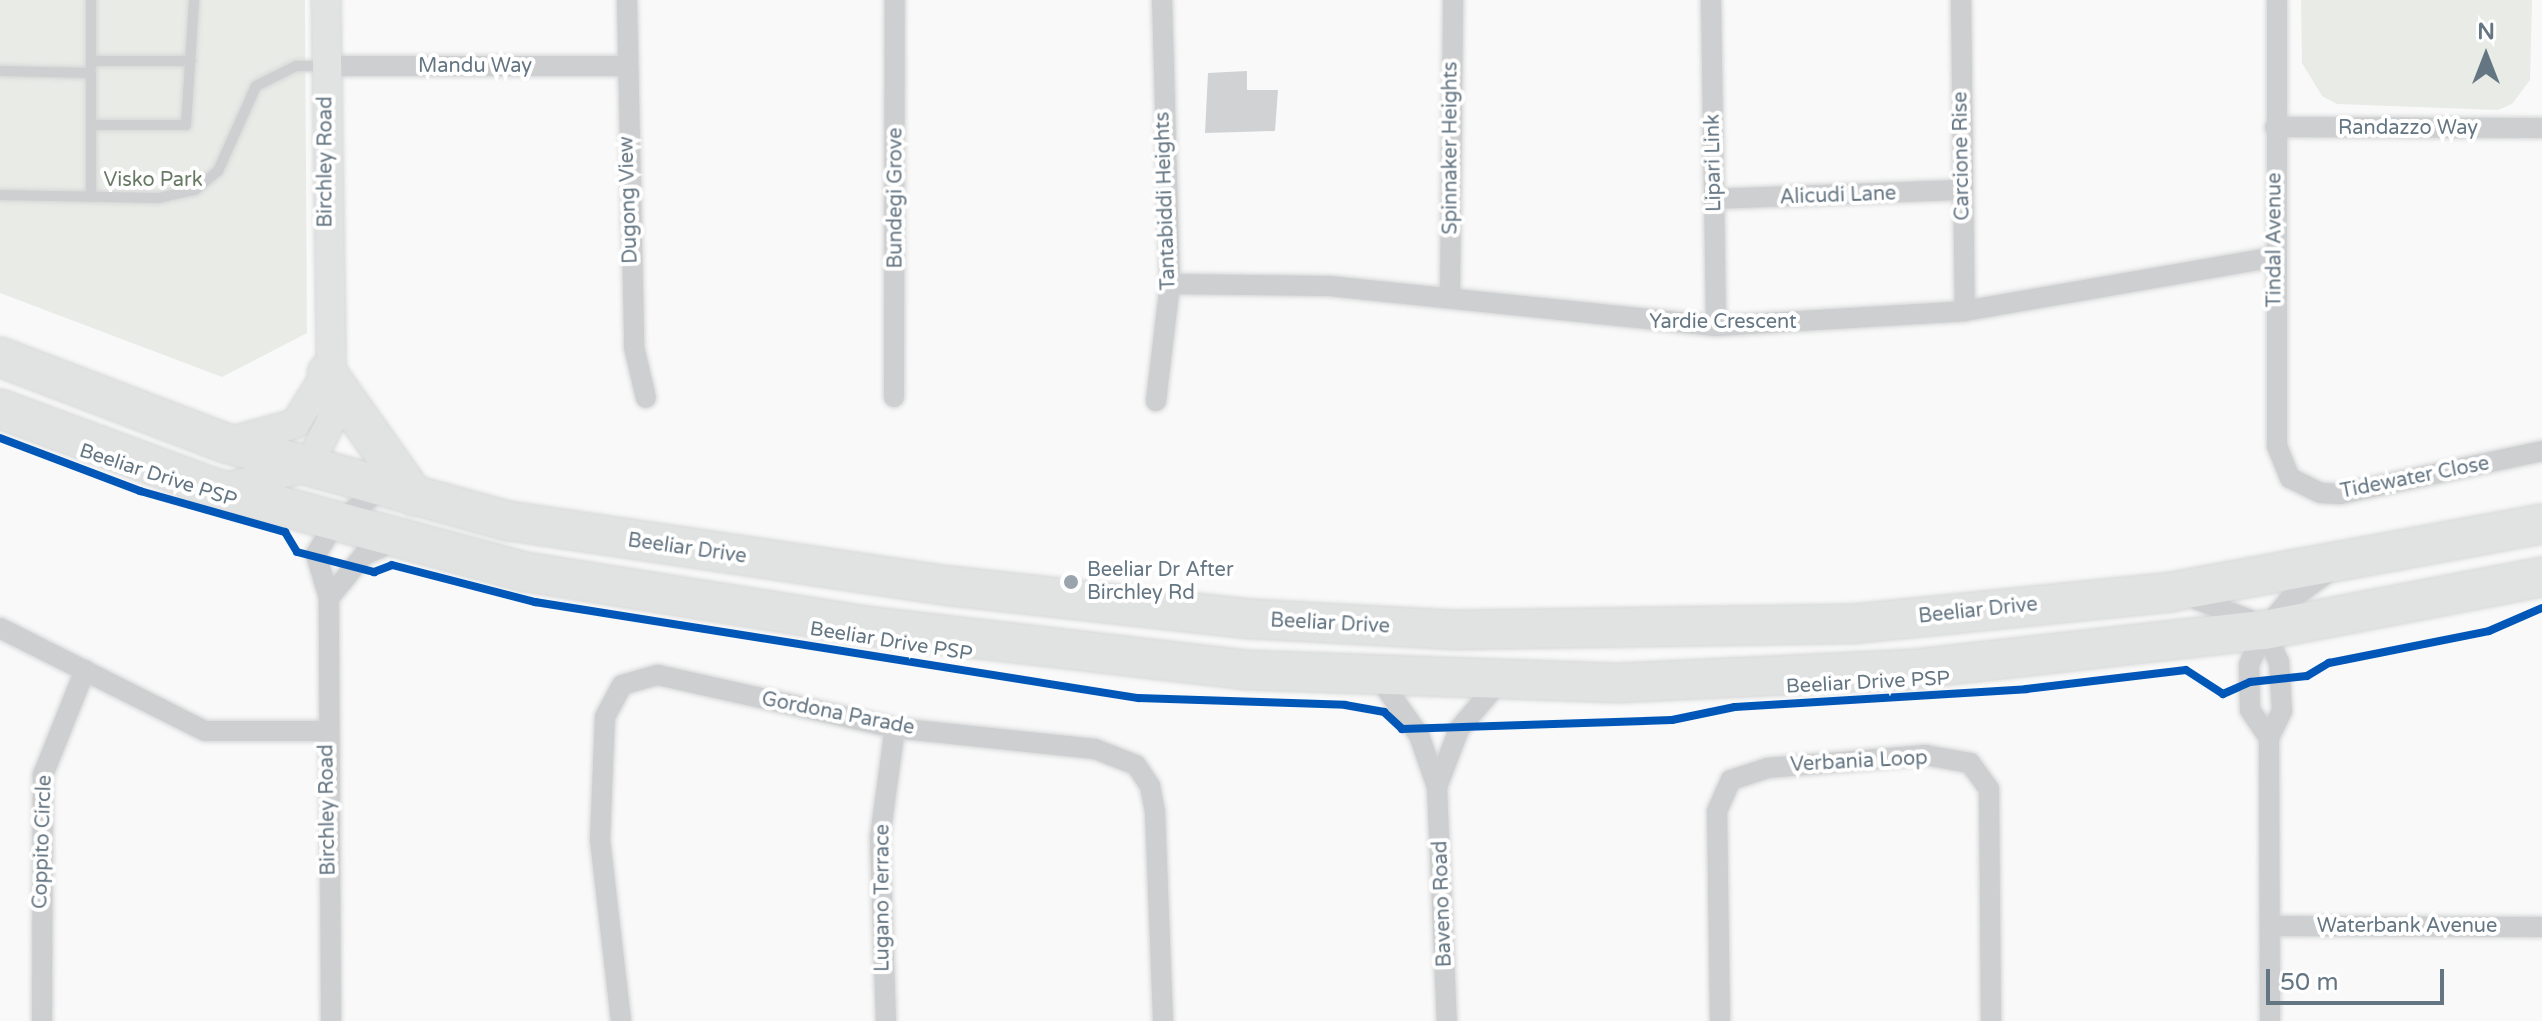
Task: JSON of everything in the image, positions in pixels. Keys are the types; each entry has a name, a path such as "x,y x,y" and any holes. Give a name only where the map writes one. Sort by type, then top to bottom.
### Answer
{"highway":[{"name":"Beeliar Drive","path":"0,357 225,443 509,521 1070,601 1456,630 1807,626 2171,592 2344,564 2542,524"},
{"path":"327,373 398,492"},
{"path":"0,391 80,429 101,450"},
{"path":"0,409 101,450 214,488 396,541 542,575 744,607 1112,657 1378,677 1499,682 1742,680 1914,669 2264,630 2542,577"},
{"path":"509,521 546,545 740,582 748,589 744,607"}],"street":[{"name":"Birchley Road","path":"308,467 332,419 327,373 326,0"},
{"name":"Dugong View","path":"627,0 634,347 646,398"},
{"name":"Bundegi Grove","path":"894,397 895,0"},
{"name":"Tantabiddi Heights","path":"1156,401 1170,284 1162,0"},
{"name":"Spinnaker Heights","path":"1450,296 1453,0"},
{"name":"Lipari Link","path":"1711,0 1716,326"},
{"name":"Carcione Rise","path":"1961,0 1965,311"},
{"name":"Tindal Avenue","path":"2277,0 2274,257 2277,446 2290,478"},
{"name":"Mandu Way","path":"325,66 626,66"},
{"name":"Randazzo Way","path":"2275,127 2542,128"},
{"name":"Alicudi Lane","path":"1715,199 1962,190"},
{"name":"Yardie Crescent","path":"1170,284 1450,296 1716,326 1965,311 2274,257"},
{"path":"225,443 295,424 327,373"},
{"name":"Tidewater Close","path":"2290,478 2321,493 2340,494 2542,451"},
{"path":"214,488 256,484 308,467"},
{"name":"Birchley Road","path":"331,1021 327,731 329,598 316,554 335,523 398,492"},
{"path":"329,598 358,560 396,541"},
{"path":"2269,738 2250,710 2249,665 2264,630 2288,601 2344,564"},
{"path":"2171,592 2232,609 2264,630 2279,662 2282,711 2269,738 2270,1021"},
{"path":"0,628 205,731 327,731"},
{"name":"Coppito Circle","path":"42,1021 43,775 85,670"},
{"name":"Gordona Parade","path":"621,1021 600,840 611,698 638,676 658,675 895,728 1095,749 1122,756 1145,775 1155,811 1163,1021"},
{"name":"Baveno Road","path":"1378,677 1419,735 1437,787 1447,1021"},
{"name":"Baveno Road","path":"1437,787 1459,729 1499,682"},
{"name":"Lugano Terrace","path":"886,1021 880,837 895,728"},
{"name":"Verbania Loop","path":"1720,1021 1717,811 1731,780 1767,768 1925,755 1970,763 1989,789 1991,1021"},
{"name":"Waterbank Avenue","path":"2271,926 2542,927"}],"lane":[{"path":"91,0 91,197"},
{"path":"91,125 186,125 194,0"},
{"path":"0,71 191,61"},
{"path":"0,195 178,196 208,184 256,86 296,66 325,66"}],"green space":[{"name":"Visko Park","path":"0,0 305,0 307,333 222,377 0,293"},
{"path":"2301,0 2532,0 2530,80 2512,104 2498,110 2337,104 2322,96 2302,63"}],"building":[{"path":"1247,71 1247,90 1278,90 1275,131 1205,133 1208,73"}],"cycle path":[{"name":"Beeliar Drive PSP","path":"0,438 140,491 285,532 297,552 374,572 392,565 535,602 1138,698 1345,705 1384,712 1402,729 1672,720 1735,707 2026,689 2186,670 2223,694 2250,682 2307,676 2329,663 2489,631 2542,608"}],"place":[{"name":"Beeliar Dr After Birchley Rd","path":"1071,582"}]}
